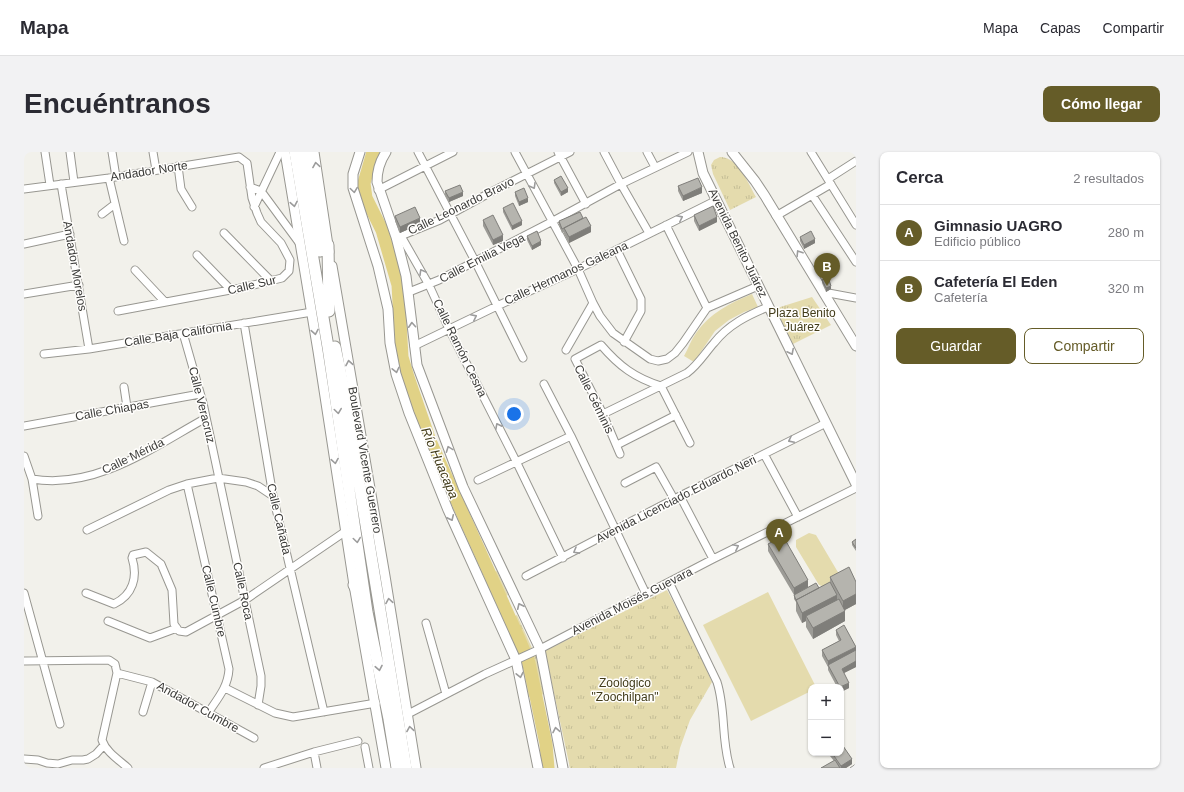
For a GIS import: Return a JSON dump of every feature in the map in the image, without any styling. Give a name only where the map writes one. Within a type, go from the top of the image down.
[{"type":"highway","name":"Boulevard Vicente Guerrero","points":[[295,152],[328,347],[367,612],[389,719],[397,768]]},
{"type":"highway","name":"Boulevard Vicente Guerrero","points":[[305,152],[329,311],[343,385],[406,768]]},
{"type":"highway","points":[[328,245],[329,311]]},
{"type":"highway","points":[[354,585],[367,612]]},
{"type":"main road","points":[[285,152],[312,312],[354,585],[376,703],[386,768]]},
{"type":"main road","name":"Boulevard Vicente Guerrero","points":[[314,152],[328,245],[416,768]]},
{"type":"main road","points":[[360,152],[353,174],[353,188],[378,266],[388,309],[390,343],[396,374],[403,396],[448,510],[516,660],[538,768]]},
{"type":"main road","points":[[386,152],[377,173],[378,190],[399,237],[409,292],[417,365],[463,487],[540,649],[563,768]]},
{"type":"main road","name":"Avenida Benito Juárez","points":[[698,152],[703,173],[856,484]]},
{"type":"main road","points":[[732,152],[755,181],[856,346]]},
{"type":"street","points":[[45,152],[50,185]]},
{"type":"street","points":[[70,152],[74,182]]},
{"type":"street","points":[[112,152],[115,204],[124,241]]},
{"type":"street","points":[[153,152],[156,170]]},
{"type":"street","points":[[254,207],[280,152]]},
{"type":"street","points":[[418,152],[476,261],[523,358]]},
{"type":"street","points":[[378,190],[452,152]]},
{"type":"street","points":[[515,152],[578,269],[600,316],[613,333],[650,359],[658,361],[667,359],[675,353],[707,308],[758,286]]},
{"type":"street","name":"Calle Leonardo Bravo","points":[[399,237],[452,214],[560,154],[570,152]]},
{"type":"street","points":[[604,152],[650,233]]},
{"type":"street","points":[[647,152],[655,168]]},
{"type":"street","name":"Calle Emilia Vega","points":[[409,292],[476,261],[586,204],[621,184],[688,152]]},
{"type":"street","points":[[811,152],[856,225]]},
{"type":"street","points":[[560,154],[586,204]]},
{"type":"street","name":"Andador Norte","points":[[24,189],[113,177],[239,157],[247,162],[250,187]]},
{"type":"street","points":[[776,216],[812,195],[856,161]]},
{"type":"street","points":[[178,166],[181,188],[192,207]]},
{"type":"street","name":"Andador Morelos","points":[[61,184],[89,349]]},
{"type":"street","points":[[250,187],[261,190],[300,244]]},
{"type":"street","name":"Calle Sur","points":[[118,311],[231,290],[282,278],[289,271],[290,260],[281,243],[260,222],[254,207],[250,187]]},
{"type":"street","points":[[812,195],[856,262]]},
{"type":"street","name":"Calle Hermanos Galeana","points":[[414,346],[578,269],[717,200]]},
{"type":"street","points":[[102,214],[115,204]]},
{"type":"street","points":[[666,225],[707,308]]},
{"type":"street","points":[[224,233],[271,281]]},
{"type":"street","points":[[24,244],[70,234]]},
{"type":"street","name":"Calle Ramón Cesna","points":[[399,237],[429,284],[449,329],[563,558]]},
{"type":"street","points":[[617,250],[642,305],[641,311],[624,342]]},
{"type":"street","points":[[197,256],[231,290]]},
{"type":"street","points":[[135,270],[165,302]]},
{"type":"street","points":[[24,294],[79,285]]},
{"type":"street","points":[[823,292],[856,298]]},
{"type":"street","points":[[566,350],[593,303]]},
{"type":"street","points":[[603,414],[695,368],[715,341],[730,327],[768,307]]},
{"type":"street","name":"Calle Baja California","points":[[44,354],[89,349],[312,312]]},
{"type":"street","name":"Calle Cañada","points":[[244,323],[273,496],[324,712]]},
{"type":"street","name":"Calle Veracruz","points":[[183,333],[206,418],[218,478]]},
{"type":"street","name":"Calle Géminis","points":[[620,454],[603,414],[575,359],[601,345],[613,359],[630,373],[644,381],[661,386]]},
{"type":"street","points":[[544,384],[571,436],[646,594]]},
{"type":"street","points":[[661,386],[690,444]]},
{"type":"street","points":[[124,387],[127,407]]},
{"type":"street","name":"Calle Chiapas","points":[[24,426],[200,394]]},
{"type":"street","points":[[617,444],[676,416]]},
{"type":"street","name":"Calle Mérida","points":[[32,479],[54,481],[100,473],[123,464],[206,418]]},
{"type":"street","name":"Avenida Licenciado Eduardo Neri","points":[[526,576],[563,558],[677,497],[826,423]]},
{"type":"street","points":[[478,480],[571,436]]},
{"type":"street","points":[[764,454],[798,517]]},
{"type":"street","points":[[24,456],[32,479],[38,516]]},
{"type":"street","points":[[625,483],[656,467],[677,497],[713,559]]},
{"type":"street","points":[[87,530],[169,490],[187,484],[218,478],[246,482],[258,486],[273,496]]},
{"type":"street","name":"Calle Roca","points":[[218,478],[260,676],[261,686],[258,704]]},
{"type":"street","name":"Calle Cumbre","points":[[187,484],[229,669],[225,688],[208,713]]},
{"type":"street","name":"Avenida Moisés Guevara","points":[[408,714],[485,674],[540,649],[713,559],[856,488]]},
{"type":"street","points":[[86,593],[114,604],[122,600],[134,584],[135,568],[132,558],[133,555],[146,552],[161,564],[172,590],[174,624],[179,631],[186,632],[245,600],[346,531]]},
{"type":"street","points":[[669,582],[717,682],[721,695],[726,757],[730,768]]},
{"type":"street","points":[[24,594],[60,724]]},
{"type":"street","points":[[108,621],[150,638],[177,628]]},
{"type":"street","points":[[426,623],[446,694]]},
{"type":"street","points":[[24,661],[109,660],[115,664],[117,673],[102,740],[109,751],[128,768]]},
{"type":"street","name":"Andador Cumbre","points":[[117,673],[152,682],[254,738]]},
{"type":"street","points":[[142,712],[152,682]]},
{"type":"street","points":[[225,688],[275,713],[293,717],[376,703]]},
{"type":"street","points":[[264,768],[314,752],[358,741]]},
{"type":"street","points":[[24,759],[58,764],[72,760],[88,759],[96,754],[104,745]]},
{"type":"street","points":[[365,747],[370,768]]},
{"type":"street","points":[[314,752],[317,768]]},
{"type":"green space","points":[[720,157],[732,161],[737,166],[746,178],[756,197],[730,210],[713,174],[711,165],[714,160]]},
{"type":"green space","points":[[752,294],[758,307],[729,320],[715,331],[694,362],[684,356],[694,336],[714,314],[728,305]]},
{"type":"green space","name":"Plaza Benito Juárez","points":[[812,297],[831,325],[793,344],[774,309]]},
{"type":"green space","points":[[809,533],[816,535],[839,574],[838,579],[825,587],[819,585],[796,547],[796,540]]},
{"type":"green space","points":[[497,571],[508,595],[495,601],[483,578]]},
{"type":"green space","name":"Zoológico \"Zoochilpan\"","points":[[667,590],[697,648],[712,682],[690,720],[680,748],[676,768],[570,768],[545,651]]},
{"type":"green space","points":[[768,592],[814,684],[808,684],[808,692],[751,721],[703,625]]},
{"type":"green space","points":[[517,615],[532,648],[518,654],[503,622]]},
{"type":"green space","points":[[536,655],[545,694],[527,697],[519,663]]},
{"type":"building","points":[[561,176],[568,188],[561,192],[554,180]]},
{"type":"building","points":[[698,178],[702,187],[683,196],[678,186]]},
{"type":"building","points":[[460,185],[463,192],[449,198],[445,191]]},
{"type":"building","points":[[524,188],[528,198],[519,202],[515,192]]},
{"type":"building","points":[[513,203],[522,221],[512,226],[503,208]]},
{"type":"building","points":[[713,206],[717,217],[699,226],[694,215]]},
{"type":"building","points":[[415,207],[420,218],[400,227],[395,216]]},
{"type":"building","points":[[580,212],[583,218],[562,229],[559,221]]},
{"type":"building","points":[[493,215],[503,235],[493,240],[483,220]]},
{"type":"building","points":[[586,217],[591,226],[569,237],[564,228]]},
{"type":"building","points":[[537,231],[541,241],[532,246],[527,236]]},
{"type":"building","points":[[811,231],[815,239],[804,245],[800,237]]},
{"type":"building","points":[[828,277],[831,286],[826,288],[822,280]]},
{"type":"building","points":[[783,536],[808,580],[794,588],[768,544]]},
{"type":"building","points":[[856,539],[856,548],[852,542]]},
{"type":"building","points":[[849,567],[856,582],[856,594],[843,601],[830,577]]},
{"type":"building","points":[[830,582],[837,595],[802,613],[796,600]]},
{"type":"building","points":[[816,583],[819,588],[796,600],[794,595]]},
{"type":"building","points":[[839,599],[845,611],[813,628],[806,616]]},
{"type":"building","points":[[844,625],[856,647],[828,661],[822,650],[841,640],[836,630]]},
{"type":"building","points":[[856,650],[856,661],[842,669],[849,683],[844,685],[838,684],[828,665]]},
{"type":"building","points":[[844,747],[852,759],[841,766],[834,756],[844,756]]},
{"type":"building","points":[[835,760],[840,768],[821,768]]},
{"type":"building","points":[[856,764],[856,768],[850,768]]},
{"type":"waterway","name":"Río Huacapa","points":[[373,152],[364,183],[366,198],[382,230],[398,285],[402,357],[430,441],[529,663],[546,744],[548,768]]},
{"type":"place","name":"Cafetería El Eden","points":[[827,286]]},
{"type":"place","name":"Gimnasio UAGRO","points":[[779,552]]}]
